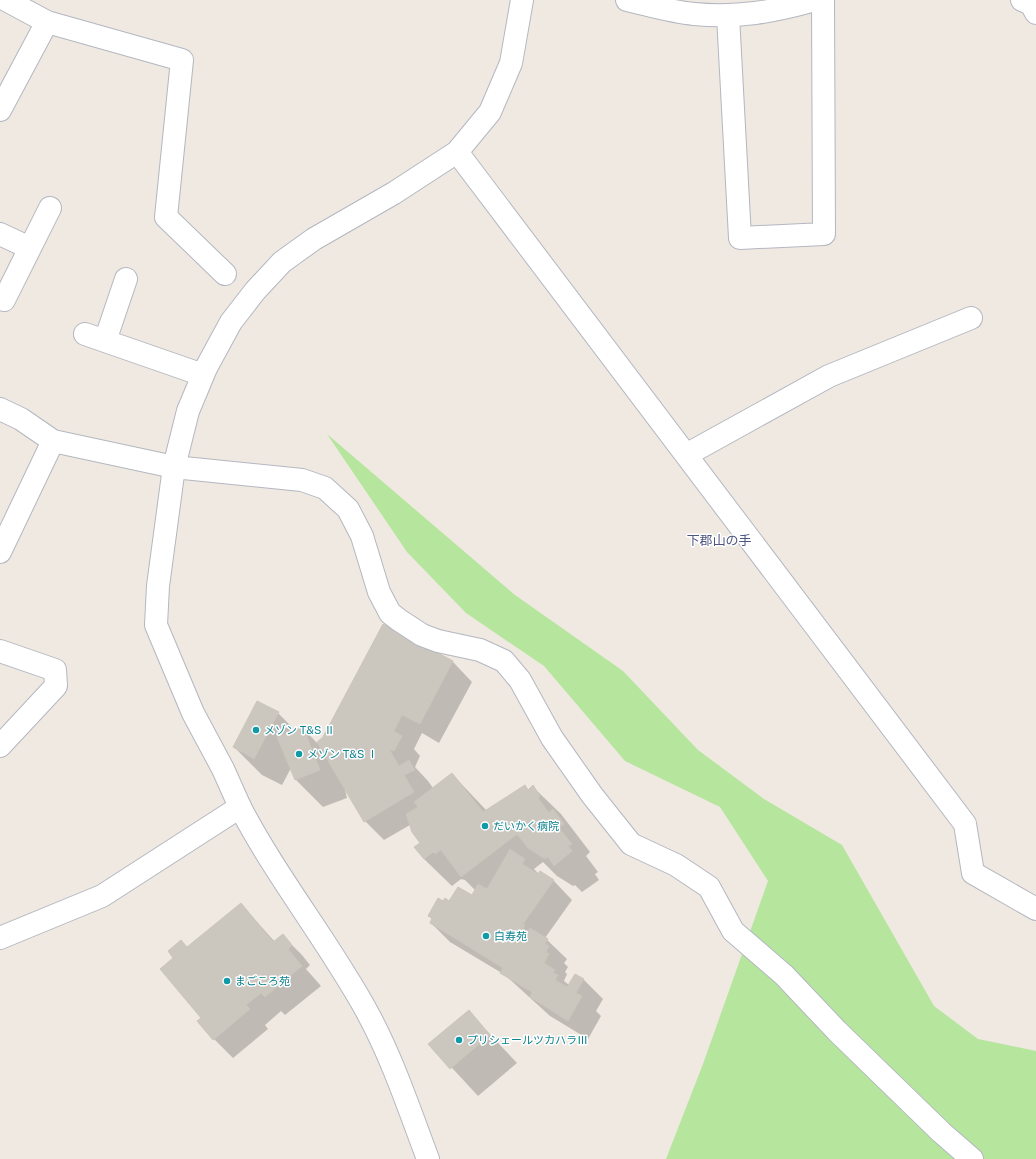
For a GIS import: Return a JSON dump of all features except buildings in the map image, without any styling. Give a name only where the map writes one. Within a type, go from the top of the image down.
[{"type":"street","points":[[6,0],[47,22],[182,60],[166,217],[225,274]]},
{"type":"street","points":[[428,1159],[382,1041],[367,1011],[346,976],[258,841],[240,807],[223,769],[193,713],[156,625],[158,586],[174,467],[188,411],[203,375],[231,322],[255,291],[282,262],[314,239],[394,193],[457,152],[490,112],[512,63],[522,0]]},
{"type":"street","points":[[627,0],[692,14],[728,16],[762,13],[815,0]]},
{"type":"street","points":[[728,16],[740,238],[824,234],[823,0]]},
{"type":"street","points":[[1022,0],[1031,4],[1036,13]]},
{"type":"street","points":[[0,110],[47,22]]},
{"type":"street","points":[[457,152],[966,824],[973,873],[1036,910]]},
{"type":"street","points":[[0,298],[4,300],[50,208]]},
{"type":"street","points":[[0,234],[30,248]]},
{"type":"street","points":[[105,341],[126,279]]},
{"type":"street","points":[[686,455],[829,376],[971,318]]},
{"type":"street","points":[[85,334],[203,375]]},
{"type":"street","points":[[0,409],[22,419],[53,440],[174,467],[302,480],[320,484],[330,491],[348,509],[362,536],[379,592],[390,613],[398,620],[422,635],[438,641],[480,650],[504,662],[520,680],[552,738],[583,782],[631,844],[676,865],[709,887],[733,931],[784,975],[843,1036],[941,1132],[972,1159]]},
{"type":"street","points":[[0,552],[53,440]]},
{"type":"street","points":[[0,651],[55,670],[56,686],[0,746]]},
{"type":"street","points":[[0,938],[102,896],[240,807]]},
{"type":"green space","points":[[327,434],[515,595],[623,671],[698,750],[764,799],[842,845],[934,1006],[978,1039],[1036,1051],[1036,1159],[666,1159],[703,1064],[768,881],[720,807],[625,761],[544,666],[466,613],[407,552]]},
{"type":"place","name":"メゾン T&S Ⅱ","points":[[256,730]]},
{"type":"place","name":"メゾン T&S Ⅰ","points":[[299,754]]},
{"type":"place","name":"だいかく病院","points":[[485,826]]},
{"type":"place","name":"白寿苑","points":[[486,936]]},
{"type":"place","name":"まごころ苑","points":[[227,981]]},
{"type":"place","name":"プリシェールツカハラⅢ","points":[[459,1040]]},
{"type":"district","name":"下郡山の手","points":[[719,540]]}]
